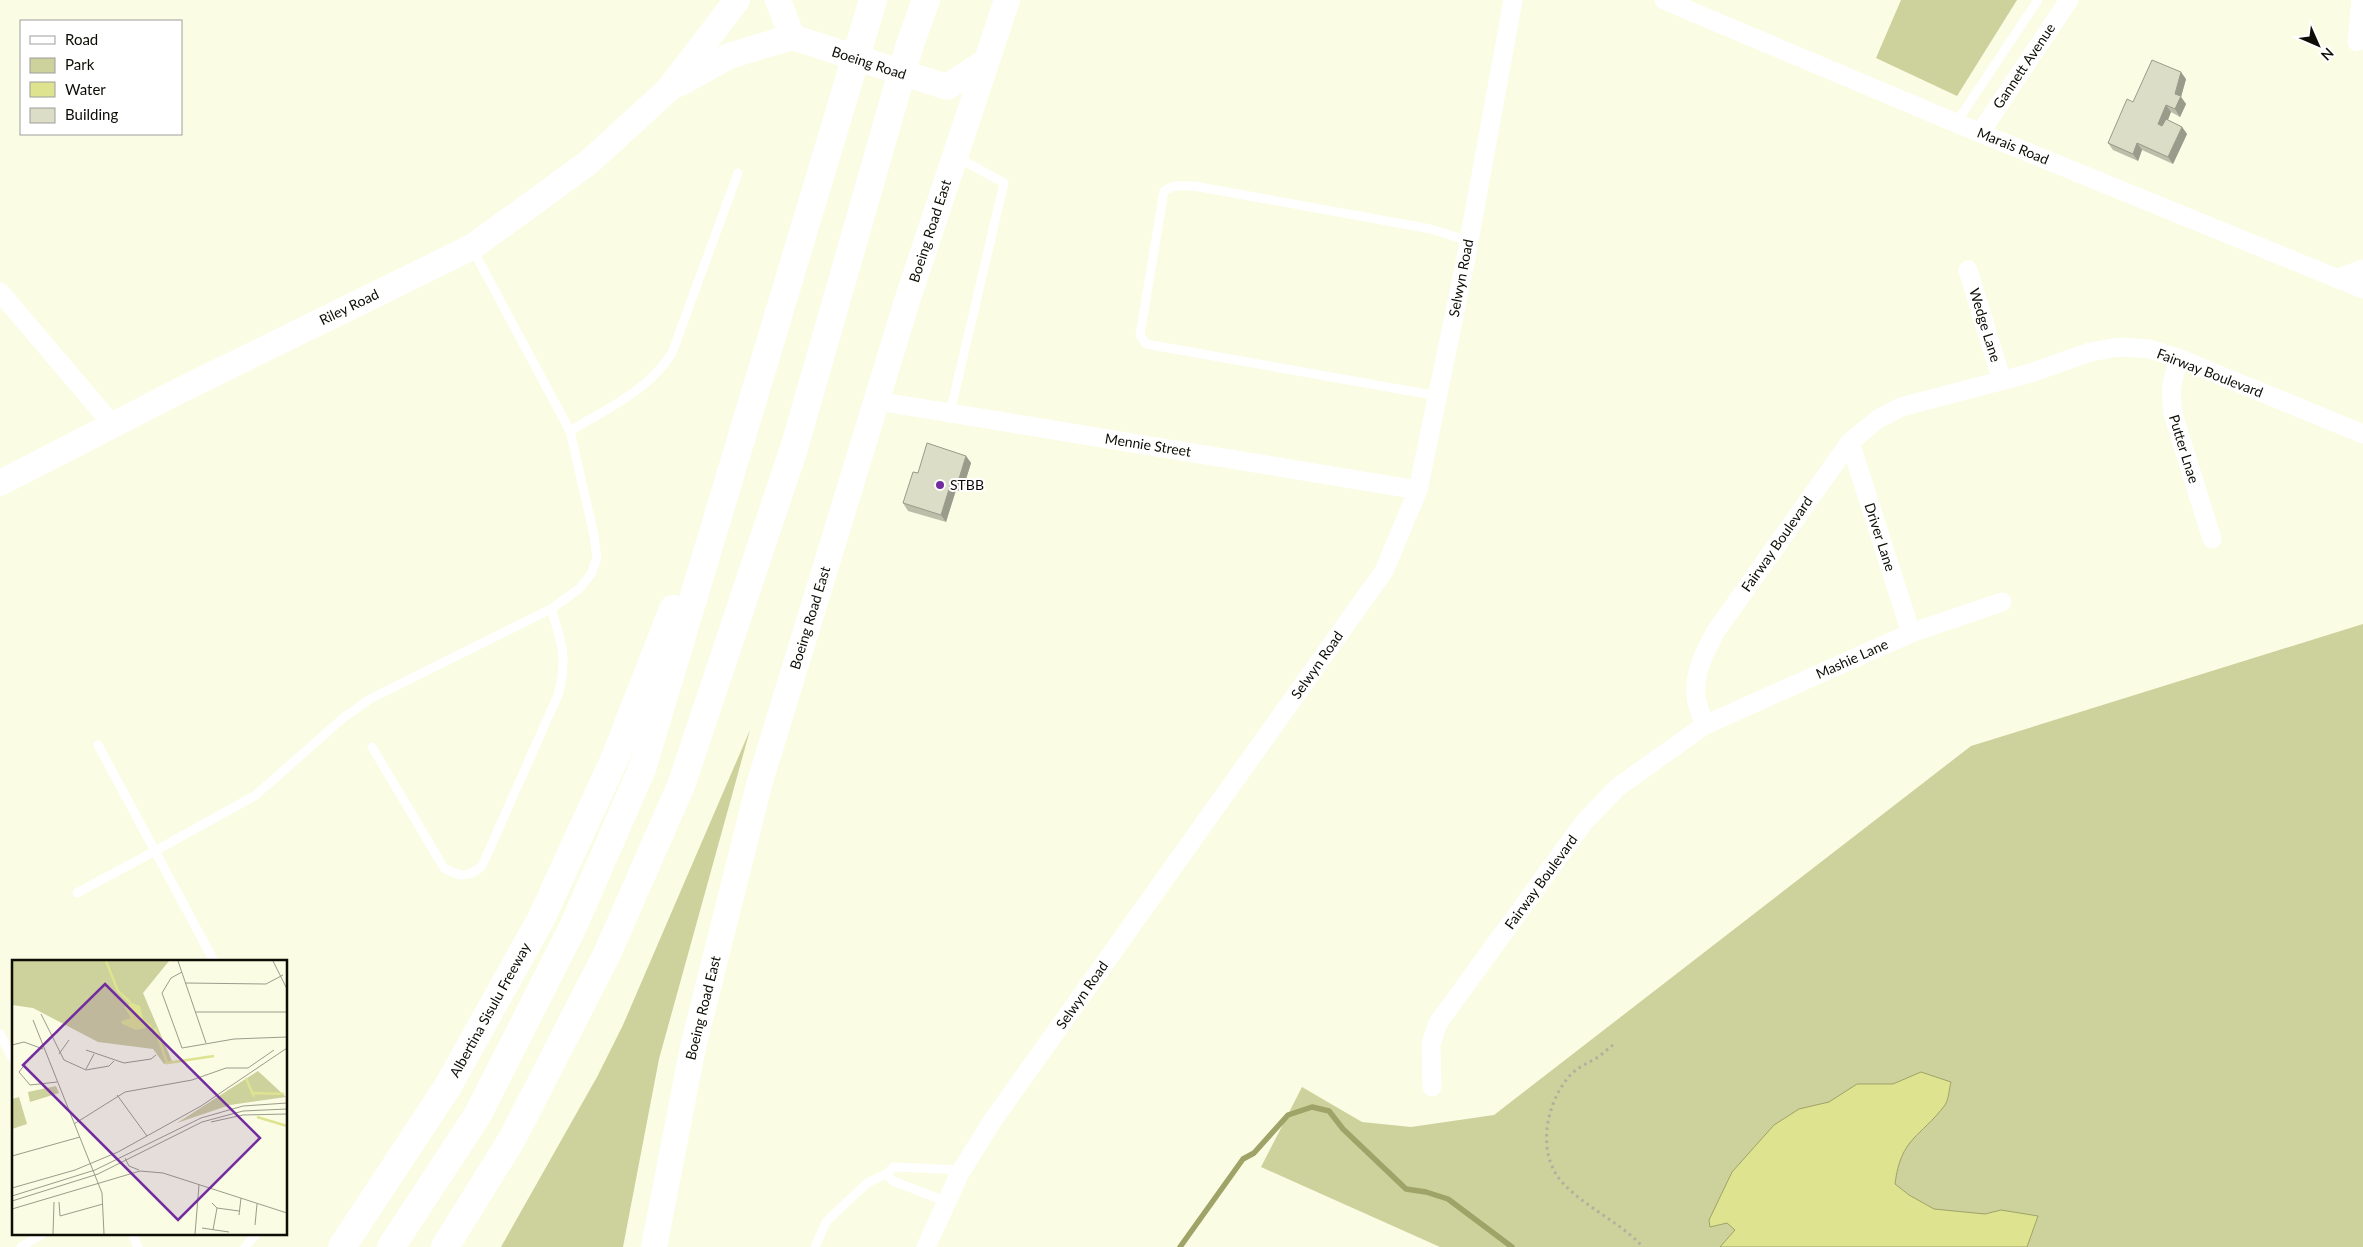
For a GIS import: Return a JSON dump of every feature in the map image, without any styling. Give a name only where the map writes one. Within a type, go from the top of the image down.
[{"type":"highway","points":[[390,1247],[477,1116],[572,929],[642,769],[873,0]]},
{"type":"highway","points":[[445,1247],[512,1139],[607,954],[682,783],[795,445],[910,44],[926,0]]},
{"type":"highway","name":"Albertina Sisulu Freeway","points":[[342,1247],[448,1086],[532,936],[614,760],[744,428]]},
{"type":"main road","points":[[669,89],[738,0]]},
{"type":"main road","points":[[669,89],[729,56],[797,39],[778,0]]},
{"type":"main road","name":"Boeing Road East","points":[[654,1247],[693,1047],[760,785],[877,401],[984,63],[1007,0]]},
{"type":"main road","name":"Boeing Road","points":[[797,39],[945,87]]},
{"type":"main road","points":[[931,231],[955,116],[945,87],[984,63]]},
{"type":"main road","name":"Riley Road","points":[[0,483],[112,424],[472,247],[588,163],[669,89]]},
{"type":"street","name":"Selwyn Road","points":[[926,1247],[962,1170],[993,1120],[1384,571],[1418,490],[1438,396],[1513,0]]},
{"type":"street","name":"Marais Road","points":[[1664,0],[1980,133],[2363,289]]},
{"type":"street","name":"Gannett Avenue","points":[[1980,133],[2069,0]]},
{"type":"street","points":[[2357,42],[2361,0]]},
{"type":"street","points":[[2339,278],[2363,268]]},
{"type":"street","name":"Wedge Lane","points":[[1968,270],[2002,381]]},
{"type":"street","points":[[0,292],[112,424]]},
{"type":"street","name":"Fairway Boulevard","points":[[1432,1087],[1431,1044],[1438,1024],[1585,821],[1618,787],[1705,725],[1696,695],[1703,655],[1716,631],[1850,442],[1878,419],[1901,407],[2002,381],[2090,352],[2119,347],[2149,349],[2178,358],[2363,434]]},
{"type":"street","name":"Putter Lnae","points":[[2178,358],[2171,390],[2173,414],[2212,539]]},
{"type":"street","name":"Mennie Street","points":[[877,401],[1418,490]]},
{"type":"street","name":"Driver Lane","points":[[1850,442],[1911,633]]},
{"type":"street","name":"Mashie Lane","points":[[1705,725],[1911,633],[2002,602]]},
{"type":"lane","points":[[1956,123],[2038,0]]},
{"type":"lane","points":[[950,413],[1004,183],[955,156]]},
{"type":"lane","points":[[570,431],[643,387],[660,371],[672,353],[738,173]]},
{"type":"lane","points":[[1438,396],[1146,344],[1140,335],[1164,191],[1174,186],[1194,186],[1431,229],[1468,241]]},
{"type":"lane","points":[[77,893],[256,795],[343,718],[370,699],[551,609],[579,589],[591,574],[596,558],[594,536],[570,431],[472,247]]},
{"type":"lane","points":[[372,747],[444,868],[463,877],[472,874],[482,866],[562,681],[564,657],[551,609]]},
{"type":"lane","points":[[98,745],[213,960]]},
{"type":"lane","points":[[0,1034],[12,1057]]},
{"type":"lane","points":[[816,1247],[826,1222],[867,1183],[886,1174],[894,1167],[962,1170]]},
{"type":"lane","points":[[886,1174],[893,1182],[947,1202]]},
{"type":"lane","points":[[21,1247],[42,1234]]},
{"type":"lane","points":[[132,1234],[138,1247]]},
{"type":"lane","points":[[245,1247],[256,1234]]},
{"type":"path","points":[[1613,1045],[1592,1061],[1577,1068],[1557,1094],[1549,1113],[1547,1132],[1549,1156],[1554,1172],[1562,1182],[1626,1230],[1643,1247]]},
{"type":"green space","points":[[1901,0],[2017,0],[1957,96],[1876,58]]},
{"type":"green space","points":[[2363,624],[2363,1247],[1440,1247],[1261,1167],[1302,1087],[1362,1122],[1411,1127],[1494,1115],[1971,746]]},
{"type":"green space","points":[[750,730],[659,1059],[623,1247],[501,1247],[597,1077],[623,1025]]},
{"type":"water","points":[[1921,1072],[1951,1082],[1948,1097],[1945,1105],[1936,1116],[1907,1147],[1898,1168],[1895,1184],[1909,1195],[1934,1209],[1985,1214],[2001,1210],[2038,1216],[2027,1247],[1720,1247],[1735,1230],[1727,1223],[1710,1227],[1709,1220],[1732,1172],[1774,1125],[1799,1109],[1829,1102],[1857,1084],[1893,1084]]},
{"type":"building","points":[[2152,60],[2181,72],[2175,94],[2181,96],[2175,109],[2166,105],[2158,124],[2162,126],[2166,119],[2182,127],[2168,157],[2137,143],[2133,154],[2108,143],[2127,99],[2133,102]]},
{"type":"building","name":"STBB","points":[[927,443],[966,456],[957,485],[951,483],[941,515],[903,503],[913,472],[918,473]]},
{"type":"waterway","points":[[1180,1247],[1243,1159],[1254,1153],[1288,1115],[1312,1107],[1329,1111],[1343,1129],[1406,1189],[1426,1192],[1448,1199],[1512,1247]]},
{"type":"place","name":"STBB","points":[[940,485]]}]
